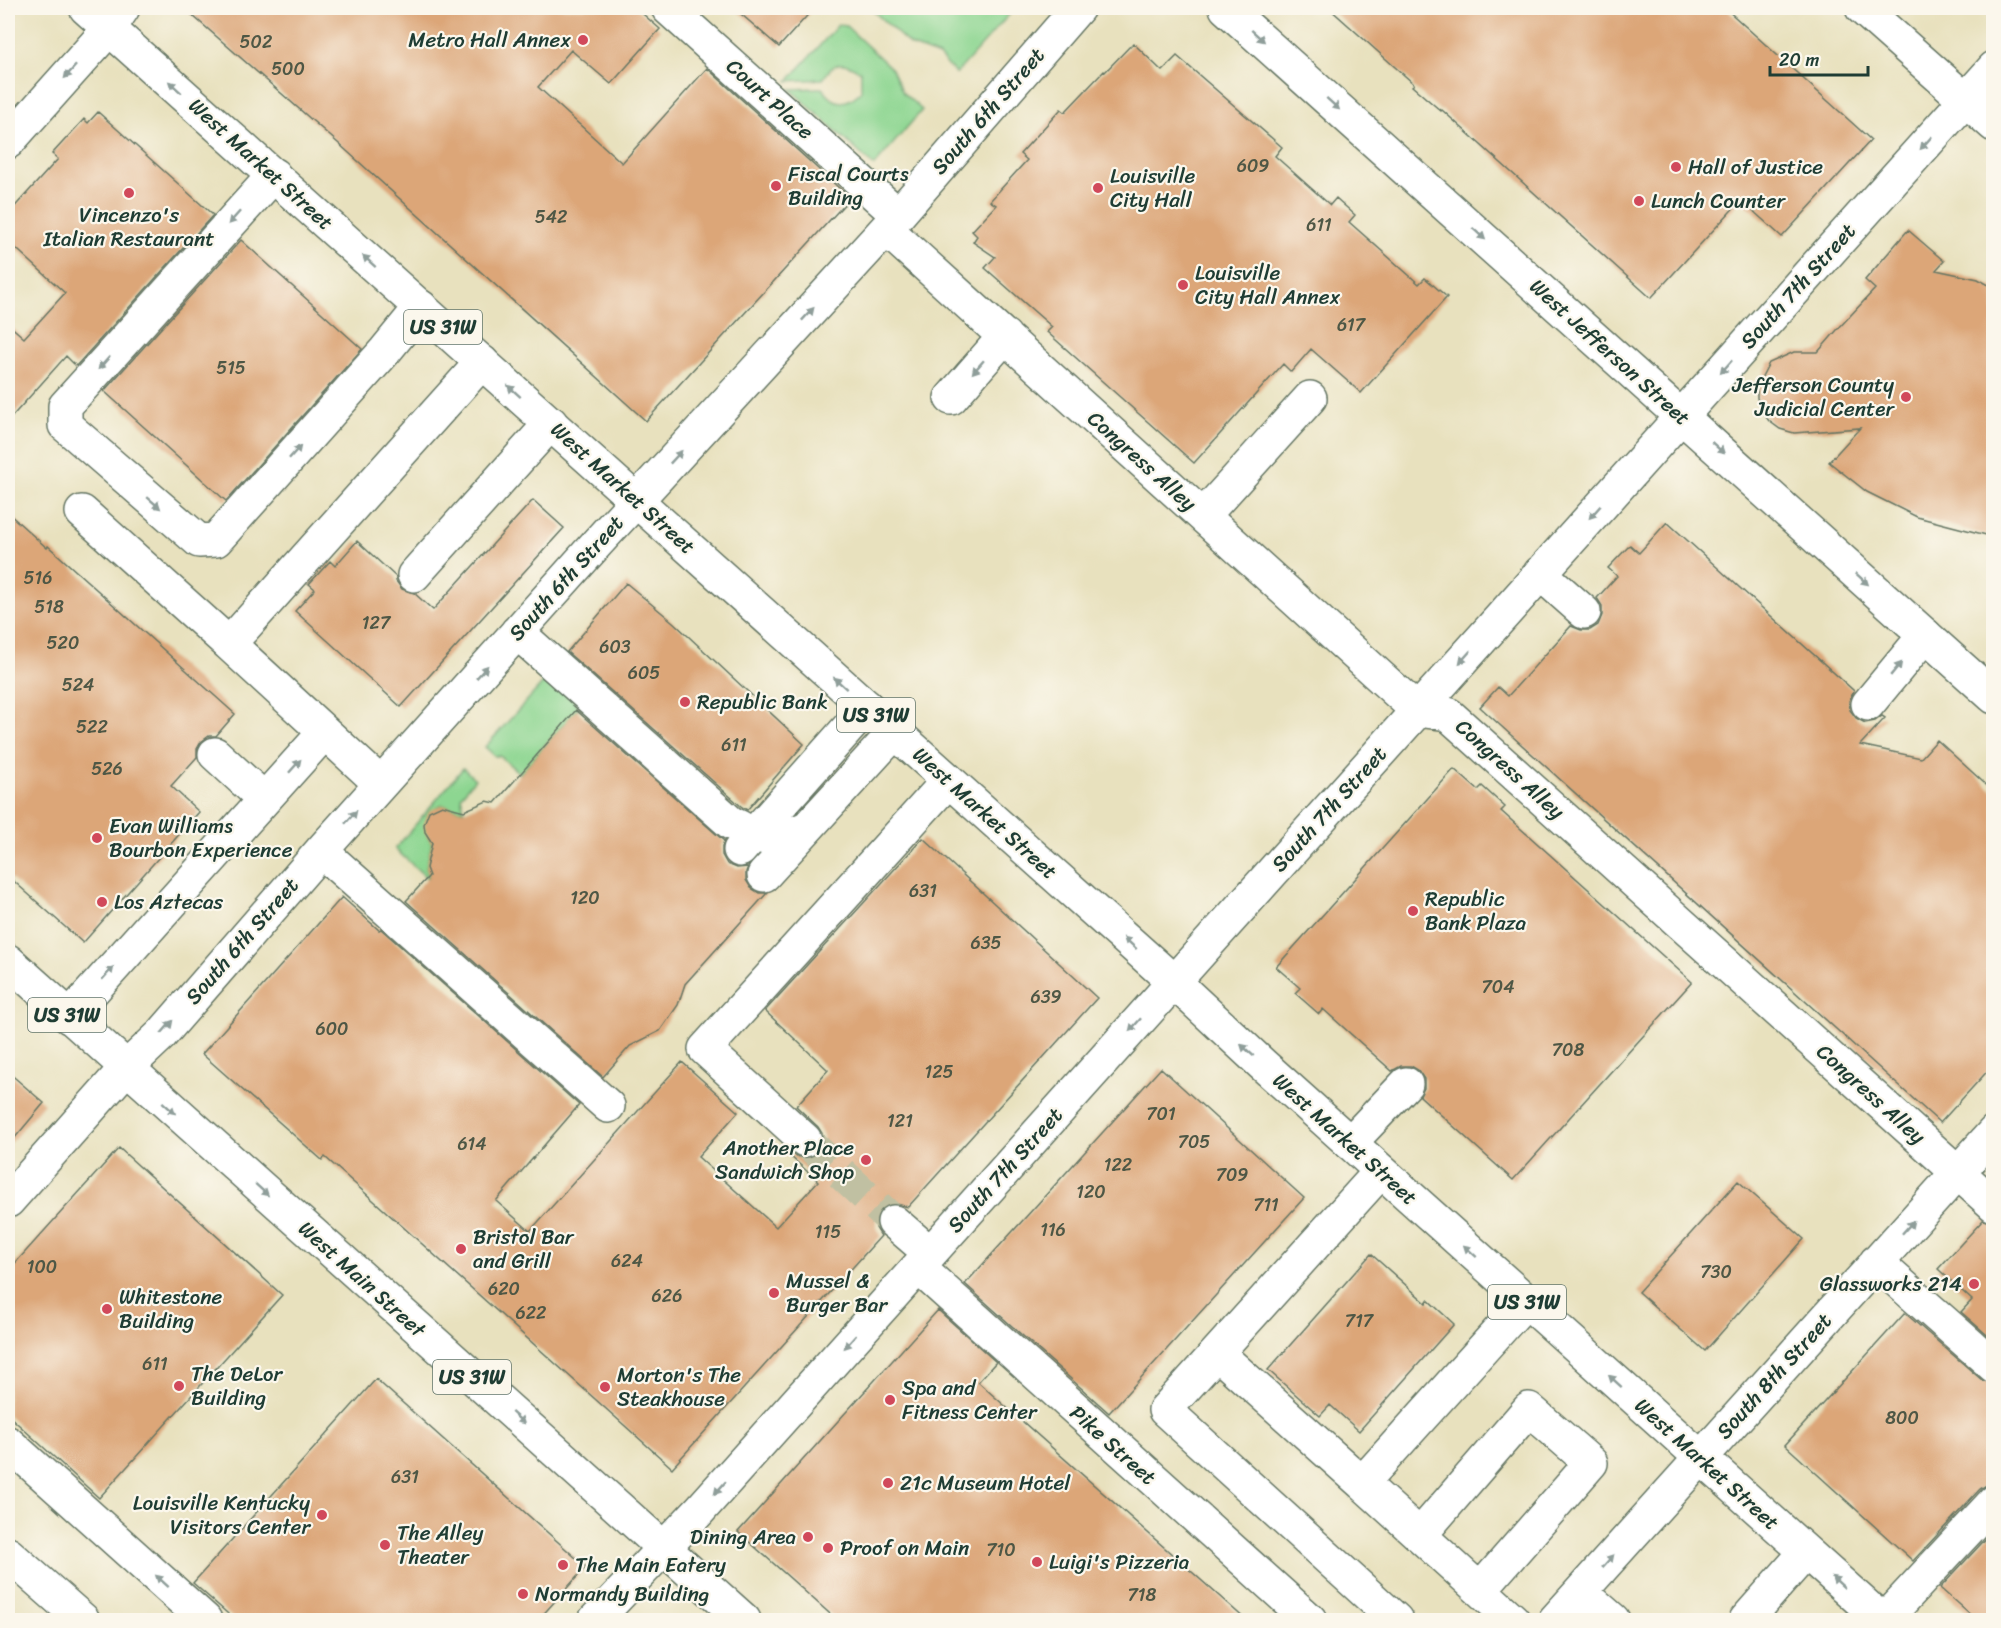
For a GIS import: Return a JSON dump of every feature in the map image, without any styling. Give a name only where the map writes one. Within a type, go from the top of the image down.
[{"type":"street","name":"Court Place","points":[[668,8],[892,222]]},
{"type":"street","name":"South 6th Street","points":[[8,1201],[126,1068],[160,1035],[587,554],[892,222],[1078,8]]},
{"type":"street","name":"West Jefferson Street","points":[[1226,8],[1994,697]]},
{"type":"street","points":[[1862,8],[1994,125]]},
{"type":"street","points":[[8,142],[106,15]]},
{"type":"street","name":"West Market Street","points":[[106,15],[274,175],[1174,982],[1805,1553],[1883,1620]]},
{"type":"street","name":"South 7th Street","points":[[595,1620],[664,1549],[1994,68]]},
{"type":"street","points":[[274,175],[65,406],[65,425],[199,541],[216,540],[385,351],[421,307]]},
{"type":"street","name":"Congress Alley","points":[[892,222],[1013,344],[1417,710],[1448,714],[1994,1205]]},
{"type":"street","points":[[959,405],[1013,344]]},
{"type":"street","points":[[229,644],[482,362]]},
{"type":"street","points":[[1203,516],[1310,398]]},
{"type":"street","points":[[414,575],[551,423]]},
{"type":"street","points":[[81,512],[381,784]]},
{"type":"street","points":[[1540,573],[1584,612]]},
{"type":"street","points":[[517,632],[731,823],[747,843]]},
{"type":"street","points":[[1868,704],[1925,635]]},
{"type":"street","points":[[747,843],[867,707]]},
{"type":"street","points":[[69,1017],[324,732]]},
{"type":"street","points":[[764,875],[895,732]]},
{"type":"street","points":[[215,754],[264,799]]},
{"type":"street","points":[[805,1140],[705,1049],[948,781]]},
{"type":"street","points":[[747,843],[783,839],[808,827]]},
{"type":"street","points":[[321,851],[609,1106]]},
{"type":"street","name":"West Main Street","points":[[8,961],[744,1620]]},
{"type":"street","points":[[1350,1143],[1406,1084]]},
{"type":"street","name":"South 8th Street","points":[[1555,1620],[1994,1132]]},
{"type":"street","points":[[1381,1171],[1165,1410],[1396,1620]]},
{"type":"street","name":"Pike Street","points":[[894,1222],[924,1260],[1068,1404],[1310,1620]]},
{"type":"street","points":[[1876,1262],[1994,1366]]},
{"type":"street","points":[[1362,1483],[1526,1301]]},
{"type":"street","points":[[1217,1353],[1419,1535],[1495,1610],[1591,1463],[1529,1409],[1419,1535]]},
{"type":"street","points":[[8,1443],[205,1620]]},
{"type":"street","points":[[1883,1620],[1994,1502]]},
{"type":"street","points":[[1746,1620],[1805,1553]]},
{"type":"street","points":[[8,1554],[83,1620]]},
{"type":"street","points":[[1581,1592],[1614,1620]]},
{"type":"green space","points":[[870,8],[1015,8],[956,74],[939,56],[910,45]]},
{"type":"green space","points":[[838,25],[846,26],[892,69],[903,93],[922,110],[874,166],[790,89],[823,88],[831,98],[841,102],[851,99],[861,91],[861,72],[844,64],[835,65],[823,79],[788,81]]},
{"type":"green space","points":[[553,672],[579,707],[520,774],[500,756],[495,756],[485,747]]},
{"type":"green space","points":[[463,768],[475,779],[461,796],[464,811],[442,805],[429,812],[427,817],[426,831],[432,843],[426,868],[429,876],[427,878],[395,849]]},
{"type":"building","points":[[184,8],[636,8],[660,29],[611,84],[571,50],[538,87],[622,163],[707,68],[850,198],[646,421],[338,143]]},
{"type":"building","points":[[734,8],[814,8],[779,47]]},
{"type":"building","name":"Hall of Justice","points":[[1329,8],[1725,8],[1871,140],[1782,237],[1741,200],[1651,298],[1442,110],[1412,86],[1414,84]]},
{"type":"building","points":[[1133,43],[1162,71],[1177,56],[1282,147],[1275,156],[1330,205],[1336,198],[1355,215],[1349,222],[1419,284],[1425,278],[1447,297],[1361,393],[1311,349],[1291,372],[1283,364],[1194,463],[1047,332],[1052,327],[985,268],[995,257],[973,242],[977,236],[972,231],[996,205],[990,201],[1027,160],[1020,154],[1061,109],[1065,112]]},
{"type":"building","points":[[98,112],[213,215],[76,366],[66,356],[8,421],[8,324],[24,338],[65,293],[8,241],[8,214],[58,159],[52,154],[84,119],[88,123]]},
{"type":"building","name":"Jefferson County Judicial Center","points":[[1908,230],[1944,261],[1936,270],[1978,279],[1994,288],[1994,537],[1917,517],[1867,492],[1829,462],[1860,428],[1794,433],[1780,429],[1769,421],[1761,410],[1757,398],[1757,386],[1769,363],[1794,352],[1818,352],[1875,289],[1865,280]]},
{"type":"building","points":[[241,240],[362,349],[226,501],[104,391]]},
{"type":"building","points":[[533,500],[564,528],[401,707],[295,611],[315,589],[309,584],[330,561],[335,566],[357,541],[396,577],[402,589],[414,593],[433,610]]},
{"type":"building","points":[[8,513],[47,548],[48,546],[235,714],[216,736],[209,736],[201,742],[197,749],[197,757],[171,786],[199,812],[83,943],[8,876]]},
{"type":"building","points":[[1667,522],[1854,691],[1849,701],[1850,710],[1856,718],[1865,723],[1875,721],[1882,716],[1885,718],[1860,745],[1921,758],[1937,740],[1994,792],[1994,1064],[1940,1123],[1480,707],[1498,687],[1508,696],[1571,626],[1581,630],[1590,630],[1598,625],[1602,615],[1602,606],[1597,598],[1617,576],[1608,568],[1630,545],[1639,553]]},
{"type":"building","name":"Republic Bank","points":[[626,583],[673,622],[804,744],[747,810],[567,652]]},
{"type":"building","points":[[576,710],[724,841],[722,855],[727,864],[737,868],[748,867],[746,880],[751,888],[759,893],[767,893],[685,984],[678,1005],[660,1031],[630,1046],[603,1077],[406,901],[429,876],[426,868],[432,843],[425,832],[424,824],[429,811],[442,805],[464,811],[487,801],[495,803]]},
{"type":"building","points":[[1454,769],[1478,790],[1482,786],[1505,807],[1501,811],[1692,982],[1513,1180],[1420,1096],[1424,1088],[1424,1079],[1418,1070],[1411,1066],[1401,1066],[1392,1071],[1323,1009],[1319,1014],[1295,993],[1300,988],[1276,967]]},
{"type":"building","points":[[923,838],[1097,998],[908,1207],[897,1204],[887,1205],[880,1209],[876,1219],[876,1228],[881,1236],[672,1468],[325,1157],[322,1160],[202,1054],[342,897],[579,1105],[496,1201],[530,1231],[682,1062],[738,1112],[698,1157],[776,1227],[818,1181],[790,1156],[792,1154],[802,1158],[811,1158],[819,1152],[823,1145],[823,1135],[818,1127],[796,1106],[828,1070],[765,1011]]},
{"type":"building","points":[[1161,1068],[1304,1198],[1109,1413],[965,1284]]},
{"type":"building","points":[[8,1072],[44,1103],[8,1146]]},
{"type":"building","points":[[119,1148],[282,1295],[99,1498],[8,1415],[8,1271]]},
{"type":"building","points":[[1738,1181],[1804,1239],[1705,1351],[1638,1292]]},
{"type":"building","name":"Glassworks 214","points":[[1983,1220],[1994,1223],[1994,1341],[1961,1312],[1972,1300],[1938,1269]]},
{"type":"building","points":[[1371,1254],[1426,1303],[1428,1300],[1454,1324],[1359,1431],[1330,1405],[1320,1416],[1268,1370]]},
{"type":"building","points":[[938,1310],[996,1362],[978,1382],[1246,1620],[837,1620],[738,1532]]},
{"type":"building","points":[[1905,1313],[1982,1380],[1994,1384],[1994,1484],[1988,1484],[1980,1489],[1913,1561],[1785,1445]]},
{"type":"building","points":[[376,1379],[586,1567],[538,1620],[235,1620],[193,1583]]},
{"type":"building","points":[[1994,1530],[1994,1620],[1976,1620],[1940,1588]]},
{"type":"tunnel","points":[[805,1140],[894,1222]]},
{"type":"place","name":"Metro Hall Annex","points":[[583,40]]},
{"type":"place","name":"Hall of Justice","points":[[1676,167]]},
{"type":"place","name":"Fiscal Courts Building","points":[[776,186]]},
{"type":"place","name":"Louisville City Hall","points":[[1098,188]]},
{"type":"place","name":"Vincenzo's Italian Restaurant","points":[[129,193]]},
{"type":"place","name":"Lunch Counter","points":[[1639,201]]},
{"type":"place","name":"Louisville City Hall Annex","points":[[1183,285]]},
{"type":"place","name":"Jefferson County Judicial Center","points":[[1906,397]]},
{"type":"place","name":"Republic Bank","points":[[685,702]]},
{"type":"place","name":"Evan Williams Bourbon Experience","points":[[97,838]]},
{"type":"place","name":"Los Aztecas","points":[[102,902]]},
{"type":"place","name":"Republic Bank Plaza","points":[[1413,911]]},
{"type":"place","name":"Another Place Sandwich Shop","points":[[866,1160]]},
{"type":"place","name":"Bristol Bar and Grill","points":[[461,1249]]},
{"type":"place","name":"Glassworks 214","points":[[1974,1284]]},
{"type":"place","name":"Mussel & Burger Bar","points":[[774,1293]]},
{"type":"place","name":"Whitestone Building","points":[[107,1309]]},
{"type":"place","name":"The DeLor Building","points":[[179,1386]]},
{"type":"place","name":"Morton's The Steakhouse","points":[[605,1387]]},
{"type":"place","name":"Spa and Fitness Center","points":[[890,1400]]},
{"type":"place","name":"21c Museum Hotel","points":[[888,1483]]},
{"type":"place","name":"Louisville Kentucky Visitors Center","points":[[322,1515]]},
{"type":"place","name":"Dining Area","points":[[808,1537]]},
{"type":"place","name":"The Alley Theater","points":[[385,1545]]},
{"type":"place","name":"Proof on Main","points":[[828,1548]]},
{"type":"place","name":"Luigi's Pizzeria","points":[[1037,1562]]},
{"type":"place","name":"The Main Eatery","points":[[563,1565]]},
{"type":"place","name":"Normandy Building","points":[[523,1594]]}]
